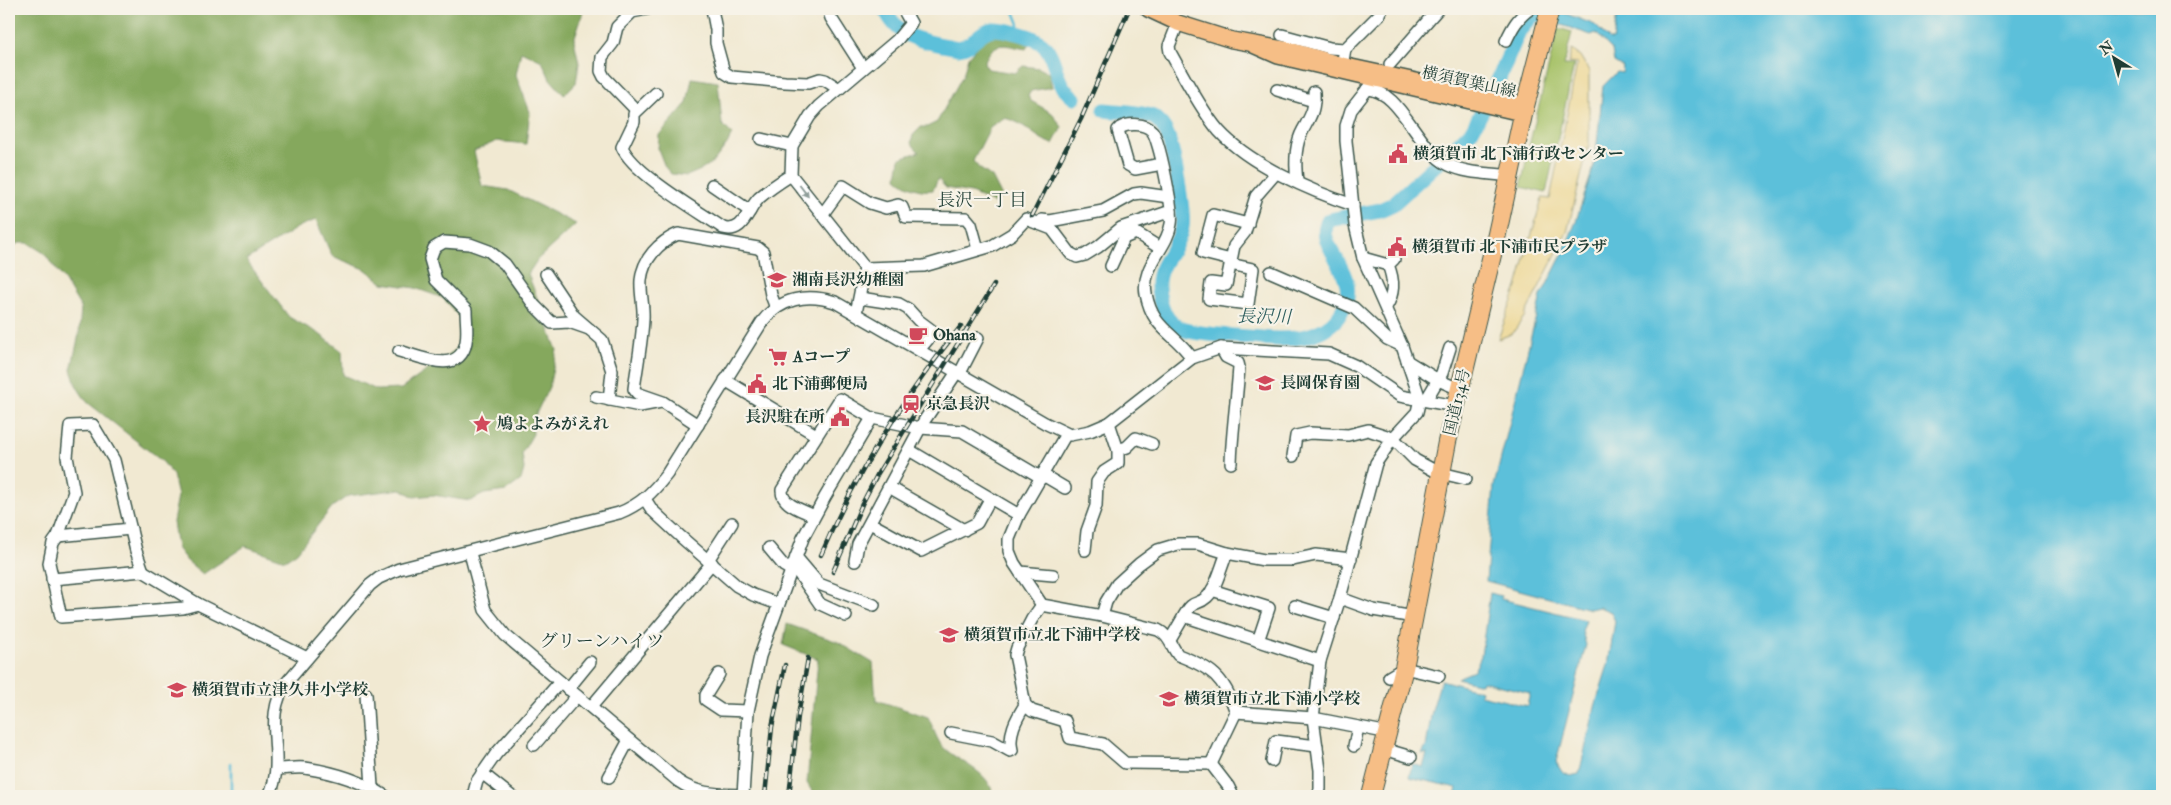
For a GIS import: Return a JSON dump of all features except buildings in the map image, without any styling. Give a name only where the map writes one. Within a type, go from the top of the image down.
[{"type":"highway","name":"国道134号","points":[[1371,796],[1404,668],[1440,473],[1455,406],[1493,252],[1524,110],[1548,16]]},
{"type":"main road","name":"横須賀葉山線","points":[[1148,9],[1178,23],[1253,45],[1289,50],[1342,68],[1503,104],[1519,104],[1524,110]]},
{"type":"street","points":[[636,110],[604,78],[602,60],[613,43],[617,27],[632,12],[647,9]]},
{"type":"street","points":[[712,9],[716,30],[716,43],[724,72],[732,77],[785,82],[808,83],[820,78],[839,89]]},
{"type":"street","points":[[828,9],[831,18],[863,68]]},
{"type":"street","points":[[866,268],[822,215],[792,174],[792,146],[810,116],[863,68],[898,40],[911,23],[903,9]]},
{"type":"street","points":[[1342,68],[1345,50],[1380,14],[1382,9]]},
{"type":"street","points":[[1390,64],[1438,9]]},
{"type":"street","points":[[1506,41],[1512,26],[1523,13],[1530,9]]},
{"type":"street","points":[[1178,23],[1169,46],[1170,52],[1212,122],[1227,139],[1256,161],[1276,173],[1297,181],[1353,209]]},
{"type":"street","points":[[1282,35],[1330,48],[1345,50]]},
{"type":"street","points":[[1423,400],[1386,307],[1363,258],[1355,225],[1346,126],[1351,110],[1368,88],[1376,89],[1397,106],[1430,152],[1448,165],[1464,170],[1509,176]]},
{"type":"street","points":[[1277,90],[1314,96],[1311,117],[1302,130],[1298,146],[1295,168],[1297,181]]},
{"type":"street","points":[[656,93],[636,110],[634,122],[622,147],[625,154],[650,178],[722,228],[735,229],[742,224],[757,200],[792,174]]},
{"type":"street","points":[[1162,164],[1135,169],[1128,165],[1118,130],[1122,126],[1139,125],[1152,130],[1156,138],[1162,164],[1172,211],[1171,224],[1147,276],[1146,292],[1150,312],[1164,330],[1192,358]]},
{"type":"street","points":[[762,139],[792,146]]},
{"type":"street","points":[[1248,224],[1213,215],[1203,253],[1230,262],[1252,269],[1248,304],[1208,299],[1211,283],[1226,285],[1230,262],[1234,246],[1245,232],[1248,224],[1256,196],[1276,173]]},
{"type":"street","points":[[712,185],[750,211]]},
{"type":"street","points":[[822,215],[843,186],[870,203],[886,208],[898,205],[902,207],[906,217],[966,218],[971,224],[978,249]]},
{"type":"street","points":[[1039,225],[1042,220],[1050,221],[1103,211],[1141,192],[1169,197]]},
{"type":"street","points":[[866,268],[919,267],[992,246],[1003,240],[1024,219],[1052,229],[1071,254],[1077,257],[1098,248],[1121,228],[1172,211]]},
{"type":"street","points":[[1111,266],[1124,238],[1136,233],[1160,248]]},
{"type":"street","points":[[698,425],[663,402],[637,393],[634,389],[643,319],[641,279],[654,250],[667,238],[678,234],[758,248],[763,252],[771,295],[776,308]]},
{"type":"street","points":[[399,350],[443,362],[457,360],[462,355],[466,341],[466,310],[436,280],[430,259],[434,248],[444,242],[470,244],[489,250],[505,264],[534,305],[552,324],[569,322],[589,328]]},
{"type":"street","points":[[1363,258],[1391,262],[1393,279],[1391,300],[1386,307]]},
{"type":"street","points":[[856,313],[866,268]]},
{"type":"street","points":[[1271,272],[1354,308],[1387,338],[1402,346]]},
{"type":"street","points":[[546,274],[574,316],[602,340],[611,366],[609,400]]},
{"type":"street","points":[[269,796],[277,770],[274,720],[275,706],[279,694],[362,593],[379,578],[398,570],[619,514],[645,499],[667,474],[762,322],[776,308],[794,300],[808,297],[835,302],[1066,434],[1080,434],[1109,423],[1192,358],[1221,348],[1329,354],[1356,366],[1400,396],[1455,406]]},
{"type":"street","points":[[860,298],[899,304],[908,309],[918,320],[934,332],[919,350]]},
{"type":"street","points":[[855,561],[858,544],[920,428],[959,373],[978,338]]},
{"type":"street","points":[[1221,348],[1226,357],[1238,363],[1239,368],[1231,463]]},
{"type":"street","points":[[1318,796],[1320,770],[1313,718],[1320,662],[1351,559],[1376,463],[1393,438],[1417,412],[1423,400],[1438,380],[1450,348]]},
{"type":"street","points":[[1407,361],[1438,380],[1459,389]]},
{"type":"street","points":[[725,380],[816,435]]},
{"type":"street","points":[[596,397],[640,406],[663,402]]},
{"type":"street","points":[[814,516],[785,501],[782,496],[782,490],[840,399],[872,418],[920,428],[962,431],[1065,488]]},
{"type":"street","points":[[470,553],[481,600],[490,617],[505,635],[667,774],[692,790],[743,796],[748,711],[758,664],[778,604],[814,516],[872,418]]},
{"type":"street","points":[[1085,550],[1087,532],[1096,506],[1096,482],[1104,472],[1118,464],[1118,450],[1109,423]]},
{"type":"street","points":[[143,571],[114,460],[102,437],[93,425],[70,426],[67,457],[74,492],[58,536],[52,543],[49,563],[61,617],[183,608],[198,604]]},
{"type":"street","points":[[1293,456],[1296,436],[1310,432],[1348,434],[1368,430],[1393,438],[1415,460],[1440,473],[1466,479]]},
{"type":"street","points":[[1066,434],[1019,515],[1009,539],[1009,551],[1020,572],[1042,606],[1102,616],[1163,632],[1178,655],[1203,665],[1218,676],[1236,712]]},
{"type":"street","points":[[1118,450],[1127,447],[1136,438],[1152,444]]},
{"type":"street","points":[[909,450],[1019,515]]},
{"type":"street","points":[[889,487],[964,530]]},
{"type":"street","points":[[645,499],[652,510],[680,538],[745,591],[778,604]]},
{"type":"street","points":[[870,522],[921,551],[977,523],[990,499]]},
{"type":"street","points":[[591,707],[710,562],[732,523]]},
{"type":"street","points":[[58,536],[131,529]]},
{"type":"street","points":[[1102,616],[1106,602],[1117,584],[1158,550],[1178,544],[1198,544],[1226,553],[1264,560],[1293,560],[1316,555],[1351,559]]},
{"type":"street","points":[[770,548],[784,566],[793,564]]},
{"type":"street","points":[[1170,640],[1191,604],[1207,598],[1226,553]]},
{"type":"street","points":[[793,564],[819,584],[874,605]]},
{"type":"street","points":[[793,564],[820,604],[846,616]]},
{"type":"street","points":[[52,580],[143,571],[198,604],[307,658]]},
{"type":"street","points":[[1020,572],[1053,575]]},
{"type":"street","points":[[1212,590],[1269,608],[1258,641]]},
{"type":"street","points":[[1340,598],[1373,610],[1414,617]]},
{"type":"street","points":[[1042,606],[1021,638],[1015,656],[1025,705],[1032,711],[1065,721],[1070,738],[1103,744],[1125,763],[1211,764]]},
{"type":"street","points":[[1295,606],[1334,618]]},
{"type":"street","points":[[1184,616],[1320,662]]},
{"type":"street","points":[[534,745],[568,689],[590,662]]},
{"type":"street","points":[[1389,677],[1404,668],[1439,676]]},
{"type":"street","points":[[719,674],[706,695],[706,700],[721,710],[748,711]]},
{"type":"street","points":[[473,796],[477,781],[496,754],[568,689]]},
{"type":"street","points":[[366,694],[372,787]]},
{"type":"street","points":[[951,733],[992,741],[1010,751],[1012,750],[1010,743],[1016,719],[1025,705]]},
{"type":"street","points":[[1211,764],[1236,712]]},
{"type":"street","points":[[1236,712],[1313,718],[1358,727],[1386,741],[1411,757]]},
{"type":"street","points":[[1354,746],[1358,727]]},
{"type":"street","points":[[609,777],[629,740]]},
{"type":"street","points":[[1272,761],[1276,741],[1317,746]]},
{"type":"street","points":[[1211,764],[1228,786],[1233,796]]},
{"type":"street","points":[[277,770],[303,767],[336,775],[372,787],[385,796]]},
{"type":"street","points":[[482,773],[511,796]]},
{"type":"green space","points":[[9,9],[578,9],[583,12],[574,40],[579,63],[576,83],[564,95],[550,79],[542,61],[521,51],[516,75],[530,112],[526,144],[497,141],[474,151],[482,186],[508,190],[576,224],[538,259],[528,274],[557,350],[549,387],[532,422],[533,434],[522,453],[524,469],[521,480],[506,491],[484,494],[470,501],[433,495],[414,497],[401,489],[348,496],[332,507],[297,552],[285,560],[245,546],[203,574],[187,561],[177,548],[173,522],[178,496],[173,475],[163,462],[87,402],[77,387],[71,370],[79,334],[81,308],[65,281],[44,253],[28,243],[18,243],[9,252]],"holes":[[[316,220],[332,256],[365,269],[383,283],[415,288],[443,298],[462,320],[461,346],[401,389],[377,390],[343,375],[342,351],[318,333],[289,317],[246,260],[300,226]]]},
{"type":"green space","points":[[1558,28],[1572,32],[1564,65],[1574,65],[1546,193],[1521,187],[1529,146]]},
{"type":"green space","points":[[992,34],[1004,35],[1029,44],[1026,49],[1006,45],[996,47],[988,55],[984,63],[988,69],[1015,73],[1023,66],[1039,68],[1049,73],[1052,87],[1031,91],[1028,96],[1031,101],[1052,113],[1062,127],[1053,144],[1012,120],[1004,118],[991,126],[973,161],[992,177],[1002,197],[994,203],[971,193],[946,188],[938,179],[933,190],[914,188],[905,184],[897,178],[900,158],[919,152],[911,143],[913,135],[921,127],[927,127],[937,122],[963,75],[968,57],[982,41]]},
{"type":"green space","points":[[692,78],[718,82],[722,124],[732,134],[714,161],[703,169],[687,176],[671,174],[665,167],[658,149],[659,135],[687,103]]},
{"type":"green space","points":[[787,624],[838,642],[873,663],[876,700],[928,717],[942,745],[987,780],[993,796],[815,796],[807,783],[818,659],[783,645]]},
{"type":"sand","points":[[1572,50],[1580,56],[1589,71],[1589,144],[1567,232],[1524,317],[1512,334],[1498,339],[1517,287],[1542,198],[1550,199],[1577,64],[1568,63]]},
{"type":"water","points":[[1618,9],[2162,9],[2162,796],[1455,796],[1457,788],[1409,777],[1412,764],[1423,767],[1427,754],[1422,754],[1426,747],[1432,710],[1441,680],[1481,691],[1480,695],[1527,706],[1530,693],[1482,681],[1481,684],[1457,678],[1474,671],[1481,656],[1490,593],[1501,596],[1501,599],[1586,620],[1582,631],[1586,645],[1556,762],[1562,772],[1570,776],[1579,774],[1596,703],[1608,665],[1615,621],[1611,612],[1599,607],[1590,609],[1486,581],[1494,486],[1541,296],[1575,224],[1595,163],[1603,86],[1617,72],[1622,73],[1623,67],[1614,62],[1612,50],[1596,33],[1591,35],[1556,23],[1559,11],[1595,25],[1610,40],[1613,40]]},
{"type":"waterway","name":"長沢川","points":[[885,9],[891,20],[906,34],[935,44],[958,48],[963,47],[984,32],[994,29],[1021,34],[1035,39],[1050,54],[1060,80],[1065,89],[1074,98]]},
{"type":"waterway","points":[[1013,9],[1019,24],[1020,34]]},
{"type":"waterway","name":"長沢川","points":[[1104,110],[1153,117],[1167,134],[1178,181],[1182,209],[1182,227],[1179,238],[1164,263],[1158,279],[1161,304],[1165,315],[1170,321],[1179,328],[1206,334],[1271,339],[1303,337],[1322,330],[1331,324],[1338,317],[1346,302],[1347,288],[1344,275],[1327,240],[1325,230],[1329,220],[1380,210],[1393,204],[1472,130],[1494,90],[1519,31],[1533,15],[1546,14],[1558,17]]},
{"type":"waterway","points":[[231,763],[231,790],[235,796]]},
{"type":"railway","points":[[1032,216],[1081,119],[1129,9]]},
{"type":"railway","points":[[833,572],[862,504],[878,473],[994,285]]},
{"type":"railway","points":[[821,555],[850,494],[883,436],[920,380],[961,326]]},
{"type":"railway","points":[[789,796],[798,716],[808,658]]},
{"type":"railway","points":[[765,796],[772,727],[785,665]]},
{"type":"place","name":"横須賀市 北下浦行政センター","points":[[1398,154]]},
{"type":"place","name":"横須賀市 北下浦市民プラザ","points":[[1397,247]]},
{"type":"place","name":"湘南長沢幼稚園","points":[[777,280]]},
{"type":"place","name":"Ohana","points":[[918,335]]},
{"type":"place","name":"Aコープ","points":[[778,357]]},
{"type":"place","name":"長岡保育園","points":[[1265,383]]},
{"type":"place","name":"北下浦郵便局","points":[[757,384]]},
{"type":"place","name":"京急長沢","points":[[911,404]]},
{"type":"place","name":"長沢駐在所","points":[[840,417]]},
{"type":"place","name":"鳩よよみがえれ","points":[[482,424]]},
{"type":"place","name":"横須賀市立北下浦中学校","points":[[949,635]]},
{"type":"place","name":"横須賀市立津久井小学校","points":[[177,690]]},
{"type":"place","name":"横須賀市立北下浦小学校","points":[[1169,699]]},
{"type":"district","name":"長沢一丁目","points":[[982,200]]},
{"type":"district","name":"グリーンハイツ","points":[[602,641]]}]
